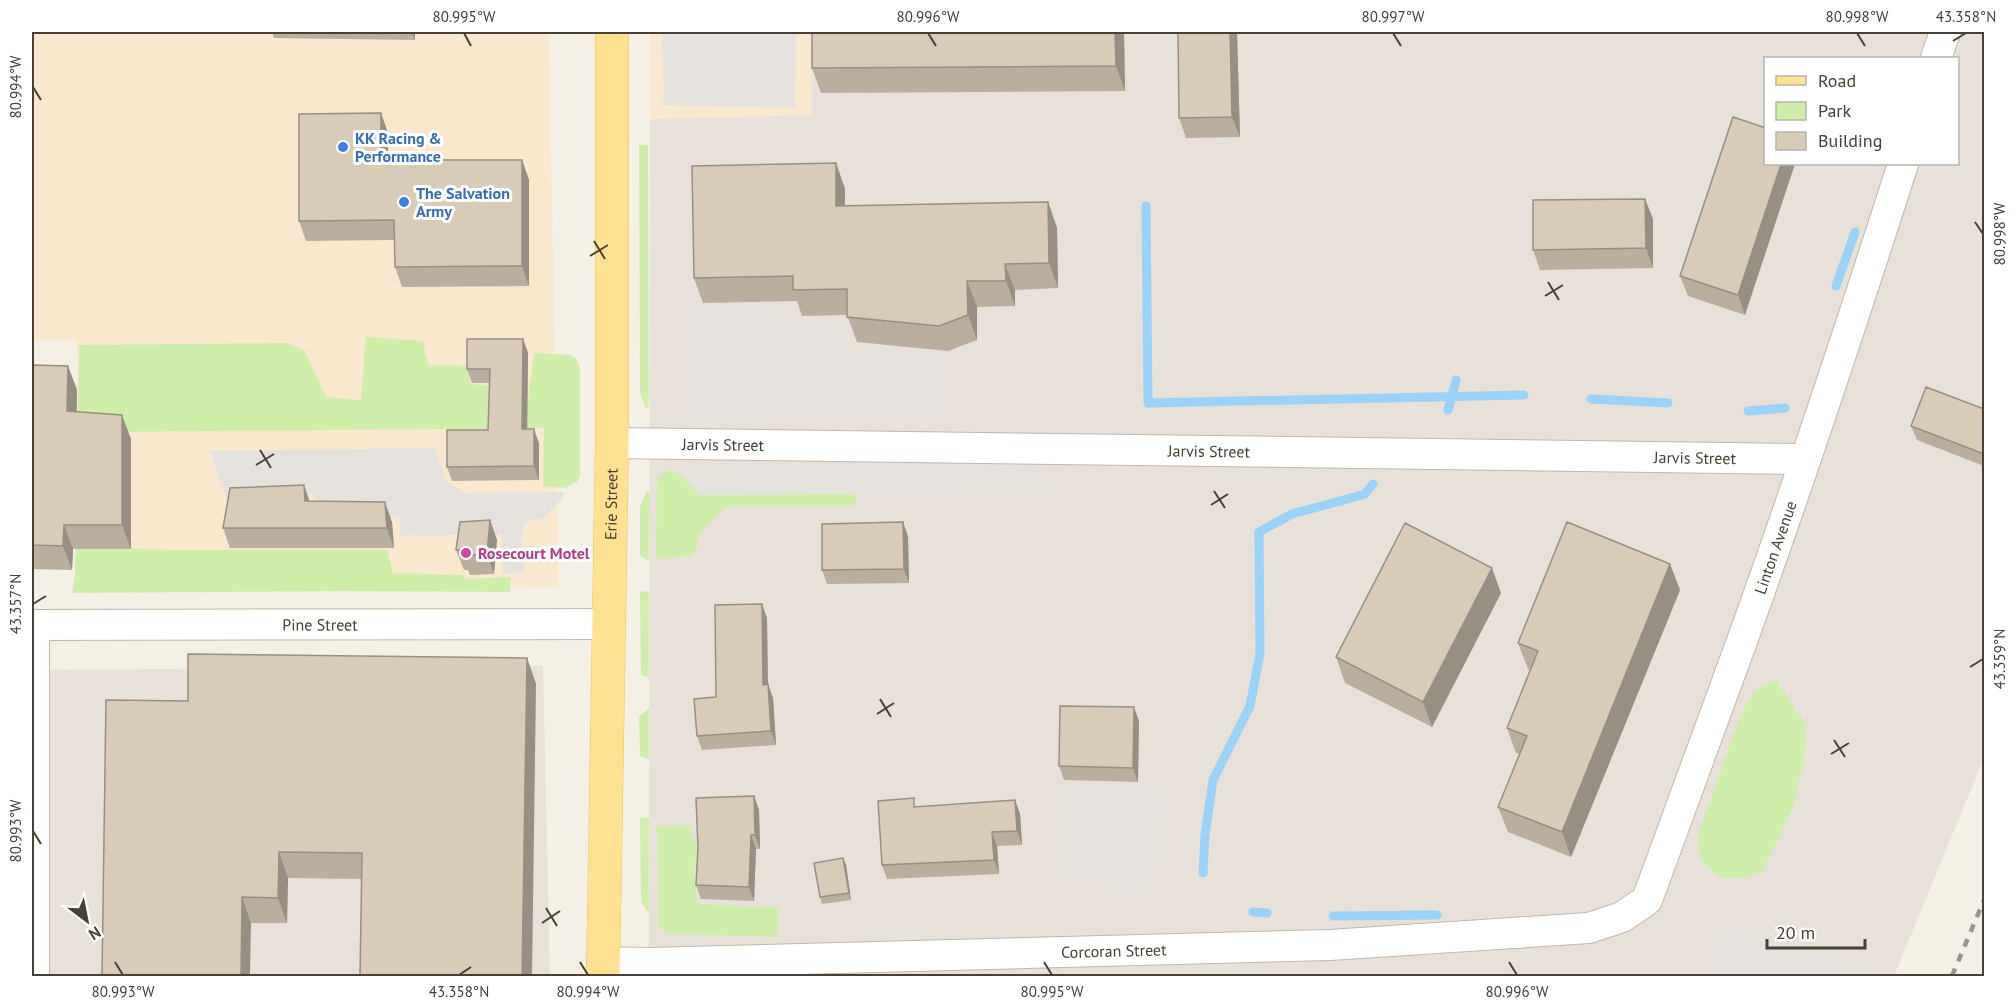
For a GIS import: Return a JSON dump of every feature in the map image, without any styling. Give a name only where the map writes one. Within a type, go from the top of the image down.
[{"type":"main road","name":"Erie Street","points":[[602,969],[612,443],[612,32]]},
{"type":"street","points":[[1936,57],[1945,32]]},
{"type":"street","name":"Linton Avenue","points":[[1623,917],[1647,900],[1805,459],[1903,165]]},
{"type":"street","name":"Jarvis Street","points":[[612,443],[1805,459]]},
{"type":"street","name":"Pine Street","points":[[33,626],[609,624]]},
{"type":"street","points":[[33,626],[34,976]]},
{"type":"street","name":"Corcoran Street","points":[[602,969],[650,963],[1330,945],[1589,928],[1623,917]]},
{"type":"shaded area","points":[[32,32],[549,32],[559,587],[81,584],[77,341],[32,341]]},
{"type":"shaded area","points":[[650,32],[811,32],[812,115],[650,119]]},
{"type":"shaded area","points":[[796,32],[795,108],[664,105],[662,33]]},
{"type":"shaded area","points":[[811,32],[1984,32],[1984,758],[1894,976],[649,976],[650,119],[812,115]]},
{"type":"shaded area","points":[[691,301],[776,301],[776,320],[844,320],[844,351],[948,351],[948,412],[690,411]]},
{"type":"shaded area","points":[[435,448],[446,481],[465,493],[564,492],[563,498],[544,518],[526,522],[521,537],[525,572],[503,574],[501,534],[401,536],[399,517],[314,512],[315,494],[228,500],[210,451]]},
{"type":"shaded area","points":[[1033,466],[1056,488],[700,495],[684,471]]},
{"type":"shaded area","points":[[543,666],[550,976],[32,976],[32,670]]},
{"type":"shaded area","points":[[1158,782],[1165,809],[1156,852],[1153,881],[1134,895],[1097,879],[1061,878],[1060,788]]},
{"type":"shaded area","points":[[1729,930],[1880,971],[1877,976],[1703,976]]},
{"type":"green space","points":[[639,145],[648,145],[649,400],[646,408],[640,393]]},
{"type":"green space","points":[[366,337],[423,341],[428,365],[468,366],[470,384],[492,386],[493,401],[528,401],[534,353],[571,355],[576,359],[580,368],[580,475],[577,482],[565,488],[543,486],[544,428],[105,432],[104,547],[168,550],[387,550],[393,573],[464,575],[465,579],[511,577],[510,592],[72,593],[75,574],[79,345],[287,343],[305,351],[326,397],[361,400]]},
{"type":"green space","points":[[670,470],[680,474],[699,495],[851,494],[856,495],[857,504],[847,507],[726,507],[698,535],[697,548],[692,556],[656,559],[657,487],[659,476]]},
{"type":"green space","points":[[647,490],[650,496],[649,561],[640,556],[640,507]]},
{"type":"green space","points":[[649,591],[649,678],[641,675],[640,592]]},
{"type":"green space","points":[[1776,680],[1806,725],[1804,761],[1793,807],[1763,871],[1744,878],[1721,878],[1702,862],[1697,838],[1738,721],[1753,692]]},
{"type":"green space","points":[[649,708],[649,760],[640,756],[639,717]]},
{"type":"green space","points":[[640,817],[649,818],[649,913],[642,903],[641,895]]},
{"type":"green space","points":[[692,825],[691,838],[698,840],[701,860],[695,860],[696,903],[780,907],[777,937],[669,934],[659,927],[657,826]]},
{"type":"building","points":[[812,32],[1115,32],[1116,66],[812,68]]},
{"type":"building","points":[[1178,32],[1230,32],[1232,117],[1179,118]]},
{"type":"building","points":[[381,113],[381,160],[522,160],[522,266],[395,267],[394,220],[299,221],[299,114]]},
{"type":"building","points":[[1733,117],[1764,127],[1764,165],[1781,165],[1738,295],[1680,276]]},
{"type":"building","points":[[836,163],[836,206],[1048,202],[1049,263],[1005,264],[1006,281],[967,281],[968,315],[939,326],[847,317],[847,289],[793,290],[793,276],[694,278],[692,166]]},
{"type":"building","points":[[1645,199],[1646,248],[1533,250],[1533,200]]},
{"type":"building","points":[[467,339],[523,339],[522,429],[534,429],[534,466],[447,467],[447,430],[488,430],[490,369],[467,369]]},
{"type":"building","points":[[32,365],[68,366],[67,411],[122,415],[122,525],[64,525],[63,546],[32,545]]},
{"type":"building","points":[[1926,387],[1984,409],[1984,454],[1911,426]]},
{"type":"building","points":[[304,485],[305,501],[385,502],[387,528],[223,528],[230,488]]},
{"type":"building","points":[[490,520],[487,554],[462,555],[462,550],[456,550],[460,522]]},
{"type":"building","points":[[903,522],[904,569],[822,570],[822,524]]},
{"type":"building","points":[[1567,522],[1670,564],[1562,832],[1498,807],[1527,736],[1507,728],[1538,651],[1518,643]]},
{"type":"building","points":[[1405,523],[1492,568],[1423,702],[1336,657]]},
{"type":"building","points":[[762,604],[763,685],[768,684],[771,731],[697,736],[694,699],[716,697],[715,605]]},
{"type":"building","points":[[188,654],[527,658],[522,976],[360,976],[362,853],[279,852],[278,898],[242,897],[241,976],[102,976],[106,700],[188,701]]},
{"type":"building","points":[[1060,706],[1134,707],[1133,768],[1059,766]]},
{"type":"building","points":[[754,796],[755,835],[751,835],[749,887],[696,885],[698,848],[696,798]]},
{"type":"building","points":[[914,798],[914,807],[1015,800],[1017,831],[992,832],[994,860],[882,865],[878,801]]},
{"type":"building","points":[[843,858],[849,893],[820,897],[814,863]]},
{"type":"waterway","points":[[1146,206],[1148,403],[1524,395]]},
{"type":"waterway","points":[[1836,286],[1855,232]]},
{"type":"waterway","points":[[1448,410],[1456,380]]},
{"type":"waterway","points":[[1591,399],[1668,403]]},
{"type":"waterway","points":[[1748,411],[1785,408]]},
{"type":"waterway","points":[[1203,873],[1205,835],[1213,780],[1250,706],[1260,653],[1259,532],[1292,514],[1365,494],[1373,484]]},
{"type":"waterway","points":[[1253,912],[1267,913]]},
{"type":"waterway","points":[[1333,916],[1437,915]]},
{"type":"railway","points":[[1952,976],[1984,900]]},
{"type":"place","name":"KK Racing & Performance","points":[[343,147]]},
{"type":"place","name":"The Salvation Army","points":[[404,202]]},
{"type":"place","name":"Rosecourt Motel","points":[[466,553]]}]
